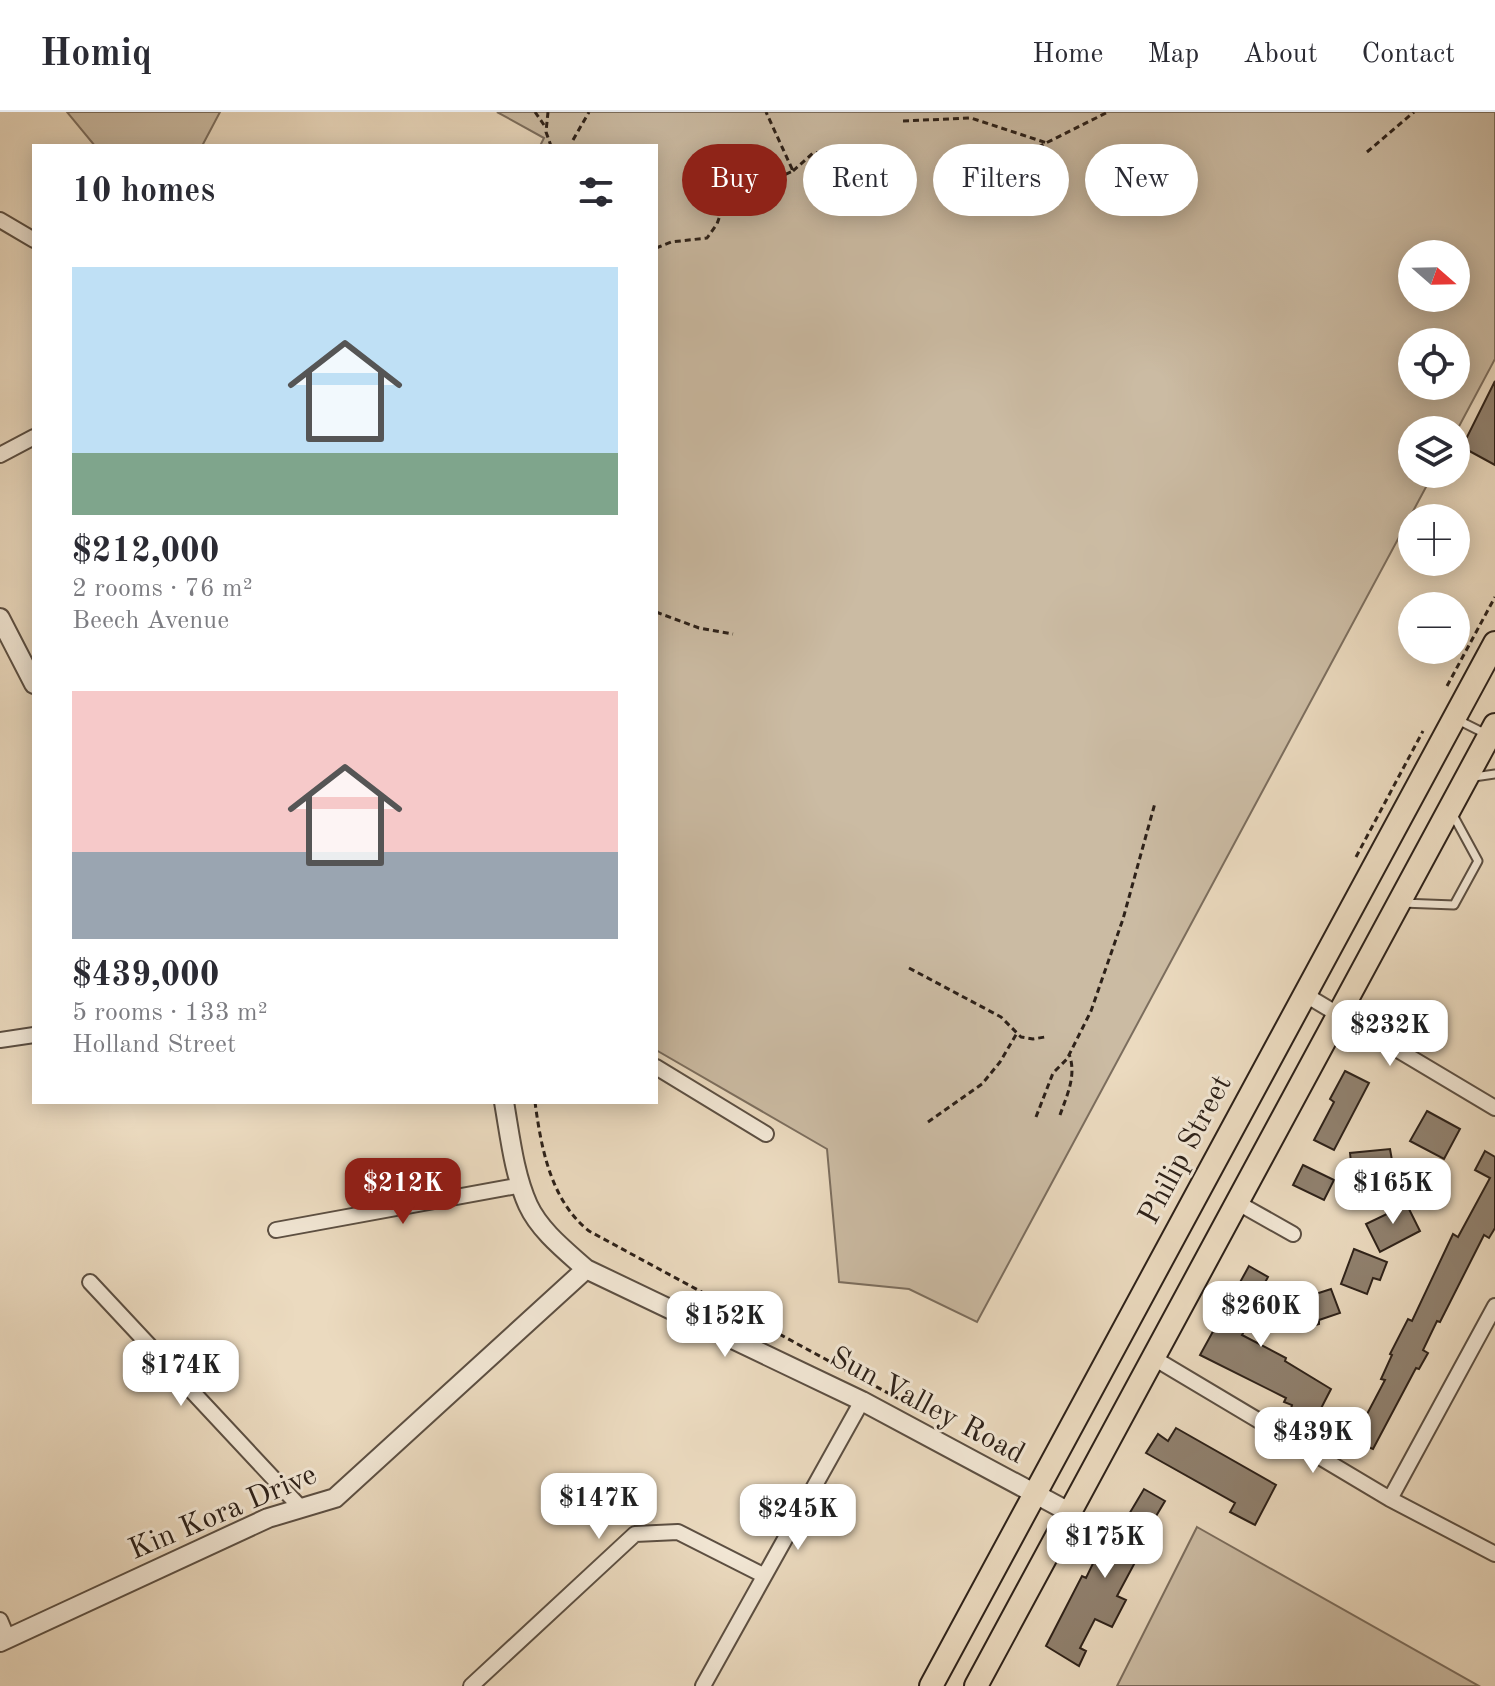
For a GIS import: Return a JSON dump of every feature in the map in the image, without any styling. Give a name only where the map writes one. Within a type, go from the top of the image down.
[{"type":"main road","name":"Philip Street","points":[[931,1686],[1495,643]]},
{"type":"main road","points":[[976,1686],[1493,733]]},
{"type":"street","points":[[0,220],[32,239]]},
{"type":"street","points":[[0,455],[32,438]]},
{"type":"street","points":[[0,618],[32,680]]},
{"type":"street","points":[[1304,994],[1495,1108]]},
{"type":"street","points":[[0,1040],[32,1035]]},
{"type":"street","points":[[658,1068],[766,1134]]},
{"type":"street","name":"Sun Valley Road","points":[[504,1104],[529,1207],[552,1238],[586,1269],[862,1401],[1069,1512]]},
{"type":"street","points":[[276,1230],[522,1185]]},
{"type":"street","points":[[1238,1203],[1293,1234]]},
{"type":"street","name":"Kin Kora Drive","points":[[4,1641],[268,1518],[335,1498],[586,1269]]},
{"type":"street","points":[[90,1282],[301,1508]]},
{"type":"street","points":[[1390,1499],[1493,1312]]},
{"type":"street","points":[[1152,1357],[1390,1499],[1495,1554]]},
{"type":"street","points":[[703,1686],[862,1401]]},
{"type":"street","points":[[471,1686],[635,1534],[678,1532],[763,1575]]},
{"type":"street","points":[[0,1620],[4,1641]]},
{"type":"lane","points":[[1455,719],[1493,733]]},
{"type":"lane","points":[[1467,779],[1495,774]]},
{"type":"lane","points":[[1400,903],[1454,905],[1478,861],[1450,809]]},
{"type":"path","points":[[535,112],[546,127],[550,144]]},
{"type":"path","points":[[546,127],[548,112]]},
{"type":"path","points":[[573,140],[589,112]]},
{"type":"path","points":[[766,112],[793,171]]},
{"type":"path","points":[[903,121],[971,118],[1047,143],[1108,112]]},
{"type":"path","points":[[1367,152],[1414,112]]},
{"type":"path","points":[[658,247],[671,242],[707,238],[717,224],[725,201],[793,171],[803,162]]},
{"type":"path","points":[[1447,686],[1495,597]]},
{"type":"path","points":[[658,613],[699,628],[733,634]]},
{"type":"path","points":[[1036,1117],[1053,1073],[1069,1054],[1091,1011],[1108,966],[1155,803]]},
{"type":"path","points":[[909,968],[1001,1017],[1017,1033],[1033,1039],[1045,1037]]},
{"type":"path","points":[[928,1122],[982,1084],[1017,1033]]},
{"type":"path","points":[[1060,1115],[1070,1087],[1072,1062],[1069,1054]]},
{"type":"path","points":[[535,1104],[539,1133],[560,1200],[581,1225],[612,1246],[925,1413]]},
{"type":"shaded area","points":[[67,112],[220,112],[203,144],[93,144]]},
{"type":"shaded area","points":[[497,112],[1495,112],[1495,359],[1465,416],[1398,416],[1398,488],[1425,488],[1417,504],[1398,504],[1398,539],[977,1322],[909,1289],[839,1282],[827,1149],[658,1051],[658,144],[541,144],[544,138]]},
{"type":"shaded area","points":[[1197,1527],[1479,1686],[1117,1686]]},
{"type":"building","points":[[1495,381],[1495,465],[1470,451],[1470,431]]},
{"type":"building","points":[[1345,1071],[1369,1083],[1334,1150],[1314,1140],[1334,1102],[1330,1099]]},
{"type":"building","points":[[1427,1111],[1460,1129],[1444,1159],[1410,1141]]},
{"type":"building","points":[[1390,1149],[1395,1177],[1360,1180],[1359,1171],[1352,1172],[1350,1153]]},
{"type":"building","points":[[1485,1151],[1495,1157],[1495,1228],[1489,1238],[1484,1235],[1423,1350],[1428,1353],[1419,1369],[1416,1368],[1373,1449],[1358,1443],[1361,1437],[1344,1428],[1354,1409],[1366,1416],[1385,1380],[1381,1379],[1390,1354],[1408,1319],[1412,1321],[1453,1234],[1458,1237],[1490,1178],[1475,1170]]},
{"type":"building","points":[[1303,1165],[1334,1180],[1324,1200],[1293,1185]]},
{"type":"building","points":[[1404,1199],[1420,1231],[1380,1252],[1366,1224],[1387,1214],[1385,1208]]},
{"type":"building","points":[[1354,1249],[1387,1262],[1380,1280],[1373,1278],[1367,1294],[1341,1284]]},
{"type":"building","points":[[1249,1266],[1268,1277],[1261,1290],[1286,1303],[1276,1321],[1256,1310],[1242,1335],[1286,1358],[1285,1361],[1331,1389],[1315,1420],[1290,1412],[1292,1405],[1284,1402],[1286,1398],[1200,1355]]},
{"type":"building","points":[[1331,1289],[1340,1313],[1306,1328],[1297,1300]]},
{"type":"building","points":[[1176,1428],[1276,1485],[1255,1525],[1230,1512],[1235,1503],[1146,1453],[1158,1434],[1168,1441]]},
{"type":"building","points":[[1144,1489],[1165,1501],[1143,1538],[1147,1540],[1117,1596],[1126,1600],[1112,1627],[1095,1619],[1080,1648],[1086,1651],[1079,1666],[1046,1646],[1082,1576],[1086,1578],[1113,1522],[1122,1526]]}]
